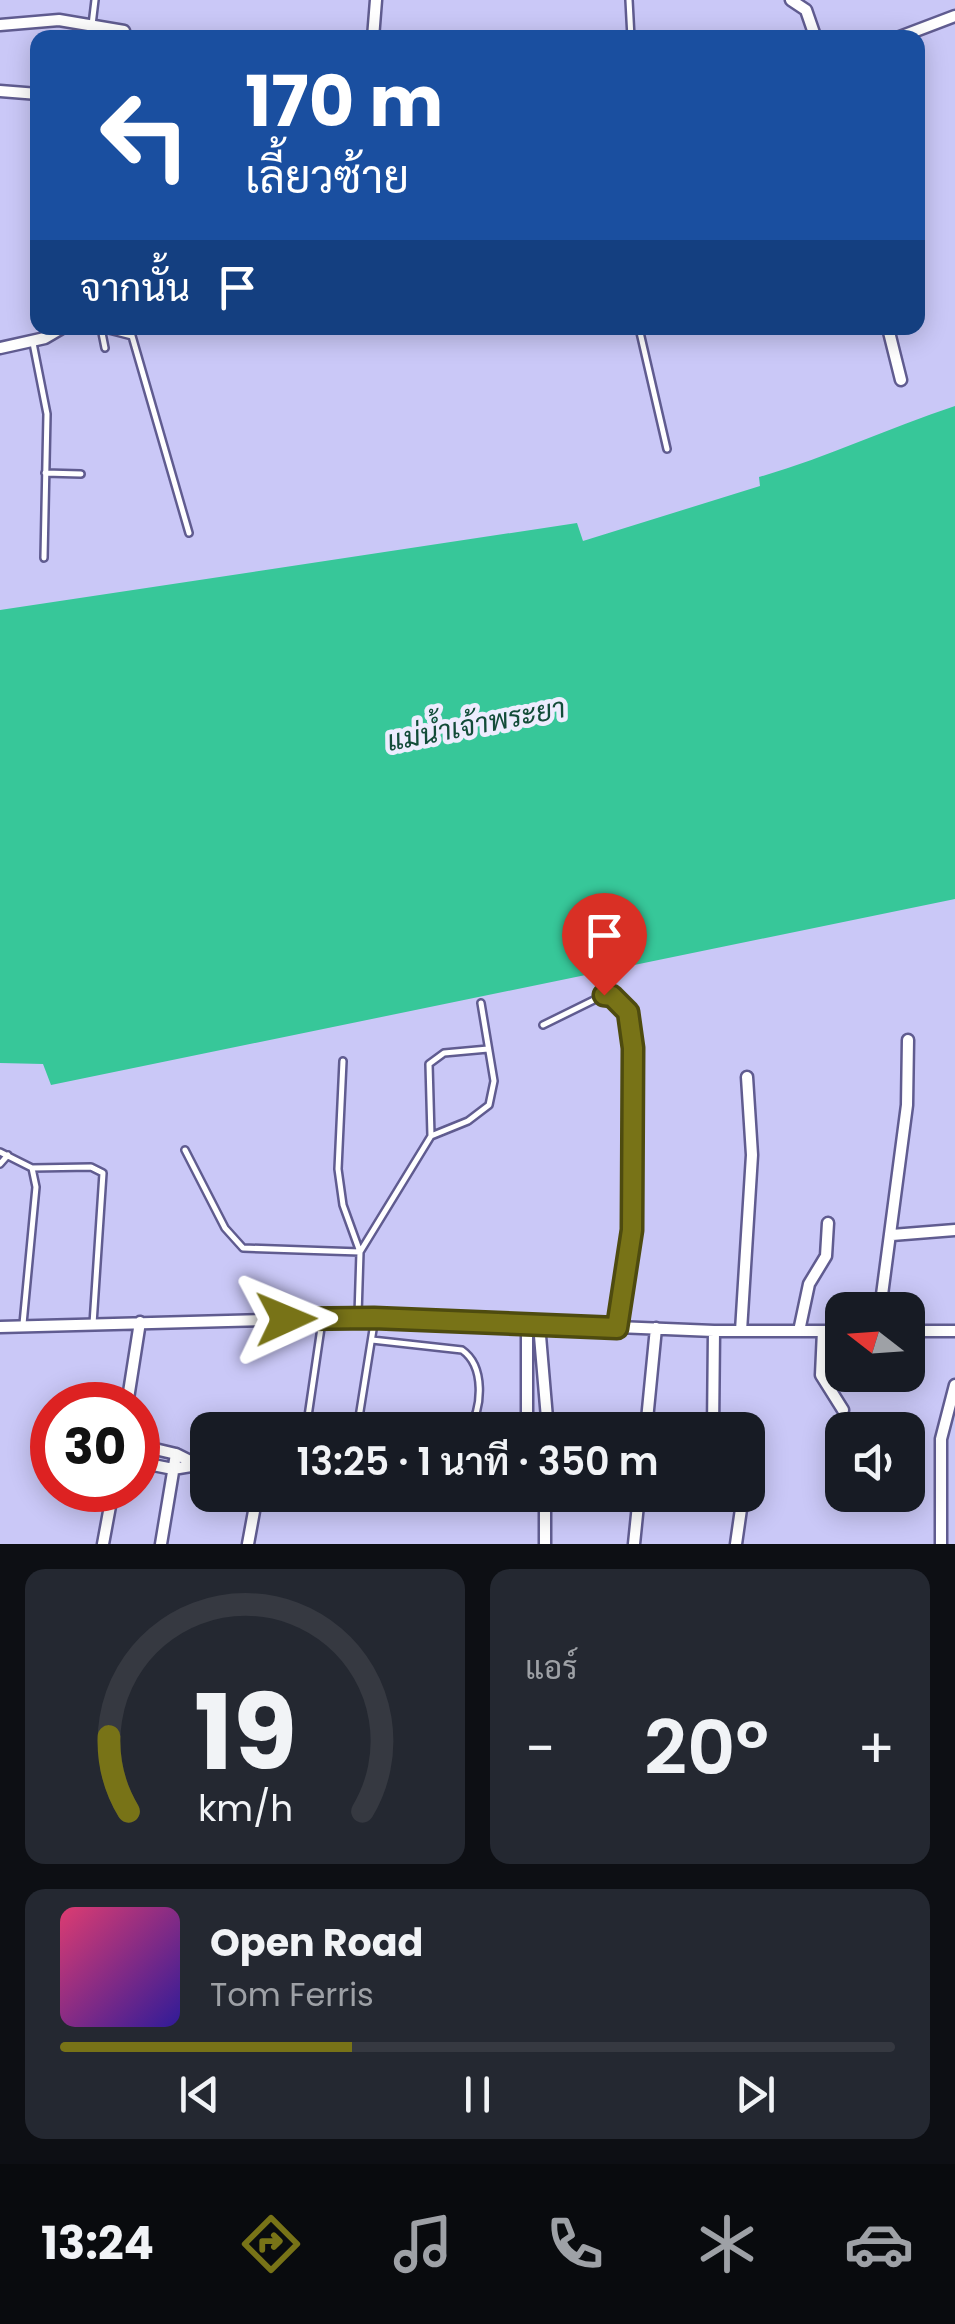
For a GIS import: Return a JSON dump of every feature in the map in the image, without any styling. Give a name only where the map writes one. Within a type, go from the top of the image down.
[{"type":"street","points":[[374,30],[376,0]]},
{"type":"street","points":[[790,0],[806,10],[813,30]]},
{"type":"street","points":[[919,30],[955,16]]},
{"type":"street","points":[[0,25],[59,20],[119,30]]},
{"type":"street","points":[[0,91],[30,93]]},
{"type":"street","points":[[0,348],[48,335]]},
{"type":"street","points":[[890,335],[901,380]]},
{"type":"street","points":[[883,1292],[907,1105],[908,1040]]},
{"type":"street","points":[[740,1331],[752,1154],[752,1104],[747,1077]]},
{"type":"street","points":[[799,1331],[808,1284],[826,1256],[828,1223]]},
{"type":"street","points":[[892,1235],[955,1230]]},
{"type":"street","points":[[0,1328],[374,1318],[714,1331],[822,1331],[821,1375],[842,1410]]},
{"type":"street","points":[[131,1382],[140,1322]]},
{"type":"street","points":[[526,1324],[527,1412]]},
{"type":"street","points":[[539,1324],[546,1412]]},
{"type":"street","points":[[648,1412],[656,1328]]},
{"type":"street","points":[[713,1412],[714,1331]]},
{"type":"street","points":[[925,1331],[955,1331]]},
{"type":"street","points":[[941,1544],[940,1439],[955,1385]]},
{"type":"street","points":[[160,1451],[176,1454],[190,1464]]},
{"type":"street","points":[[162,1544],[176,1454]]},
{"type":"street","points":[[160,1467],[173,1470],[190,1466]]},
{"type":"street","points":[[102,1544],[109,1512]]},
{"type":"street","points":[[248,1544],[254,1512]]},
{"type":"street","points":[[545,1512],[545,1544]]},
{"type":"street","points":[[634,1544],[637,1512]]},
{"type":"street","points":[[736,1544],[741,1512]]},
{"type":"lane","points":[[92,25],[95,0]]},
{"type":"lane","points":[[629,0],[631,30]]},
{"type":"lane","points":[[102,335],[105,348]]},
{"type":"lane","points":[[128,335],[132,336],[189,533]]},
{"type":"lane","points":[[641,335],[667,449]]},
{"type":"lane","points":[[33,342],[47,414],[44,558]]},
{"type":"lane","points":[[45,473],[80,474]]},
{"type":"lane","points":[[543,1025],[604,995],[620,1002],[632,1028],[632,1230],[617,1328]]},
{"type":"lane","points":[[360,1252],[430,1136],[468,1121],[489,1105],[494,1081],[481,1003]]},
{"type":"lane","points":[[430,1136],[430,1064],[444,1053],[488,1049]]},
{"type":"lane","points":[[343,1062],[338,1170],[343,1205],[360,1252],[358,1318]]},
{"type":"lane","points":[[185,1150],[225,1228],[243,1248],[360,1252]]},
{"type":"lane","points":[[0,1164],[4,1154],[32,1168],[92,1167],[103,1174],[94,1324]]},
{"type":"lane","points":[[23,1327],[36,1187],[32,1168]]},
{"type":"lane","points":[[309,1412],[322,1318]]},
{"type":"lane","points":[[360,1412],[374,1318]]},
{"type":"lane","points":[[372,1340],[462,1350],[471,1356],[476,1368],[475,1412]]},
{"type":"water","name":"แม่น้ำเจ้าพระยา","points":[[955,406],[955,899],[51,1085],[43,1064],[0,1063],[0,610],[577,523],[583,541],[760,486],[759,477]]},
{"type":"route","points":[[286,1319],[476,1320],[617,1328],[632,1230],[633,1048],[628,1012],[612,996],[604,995]]}]
